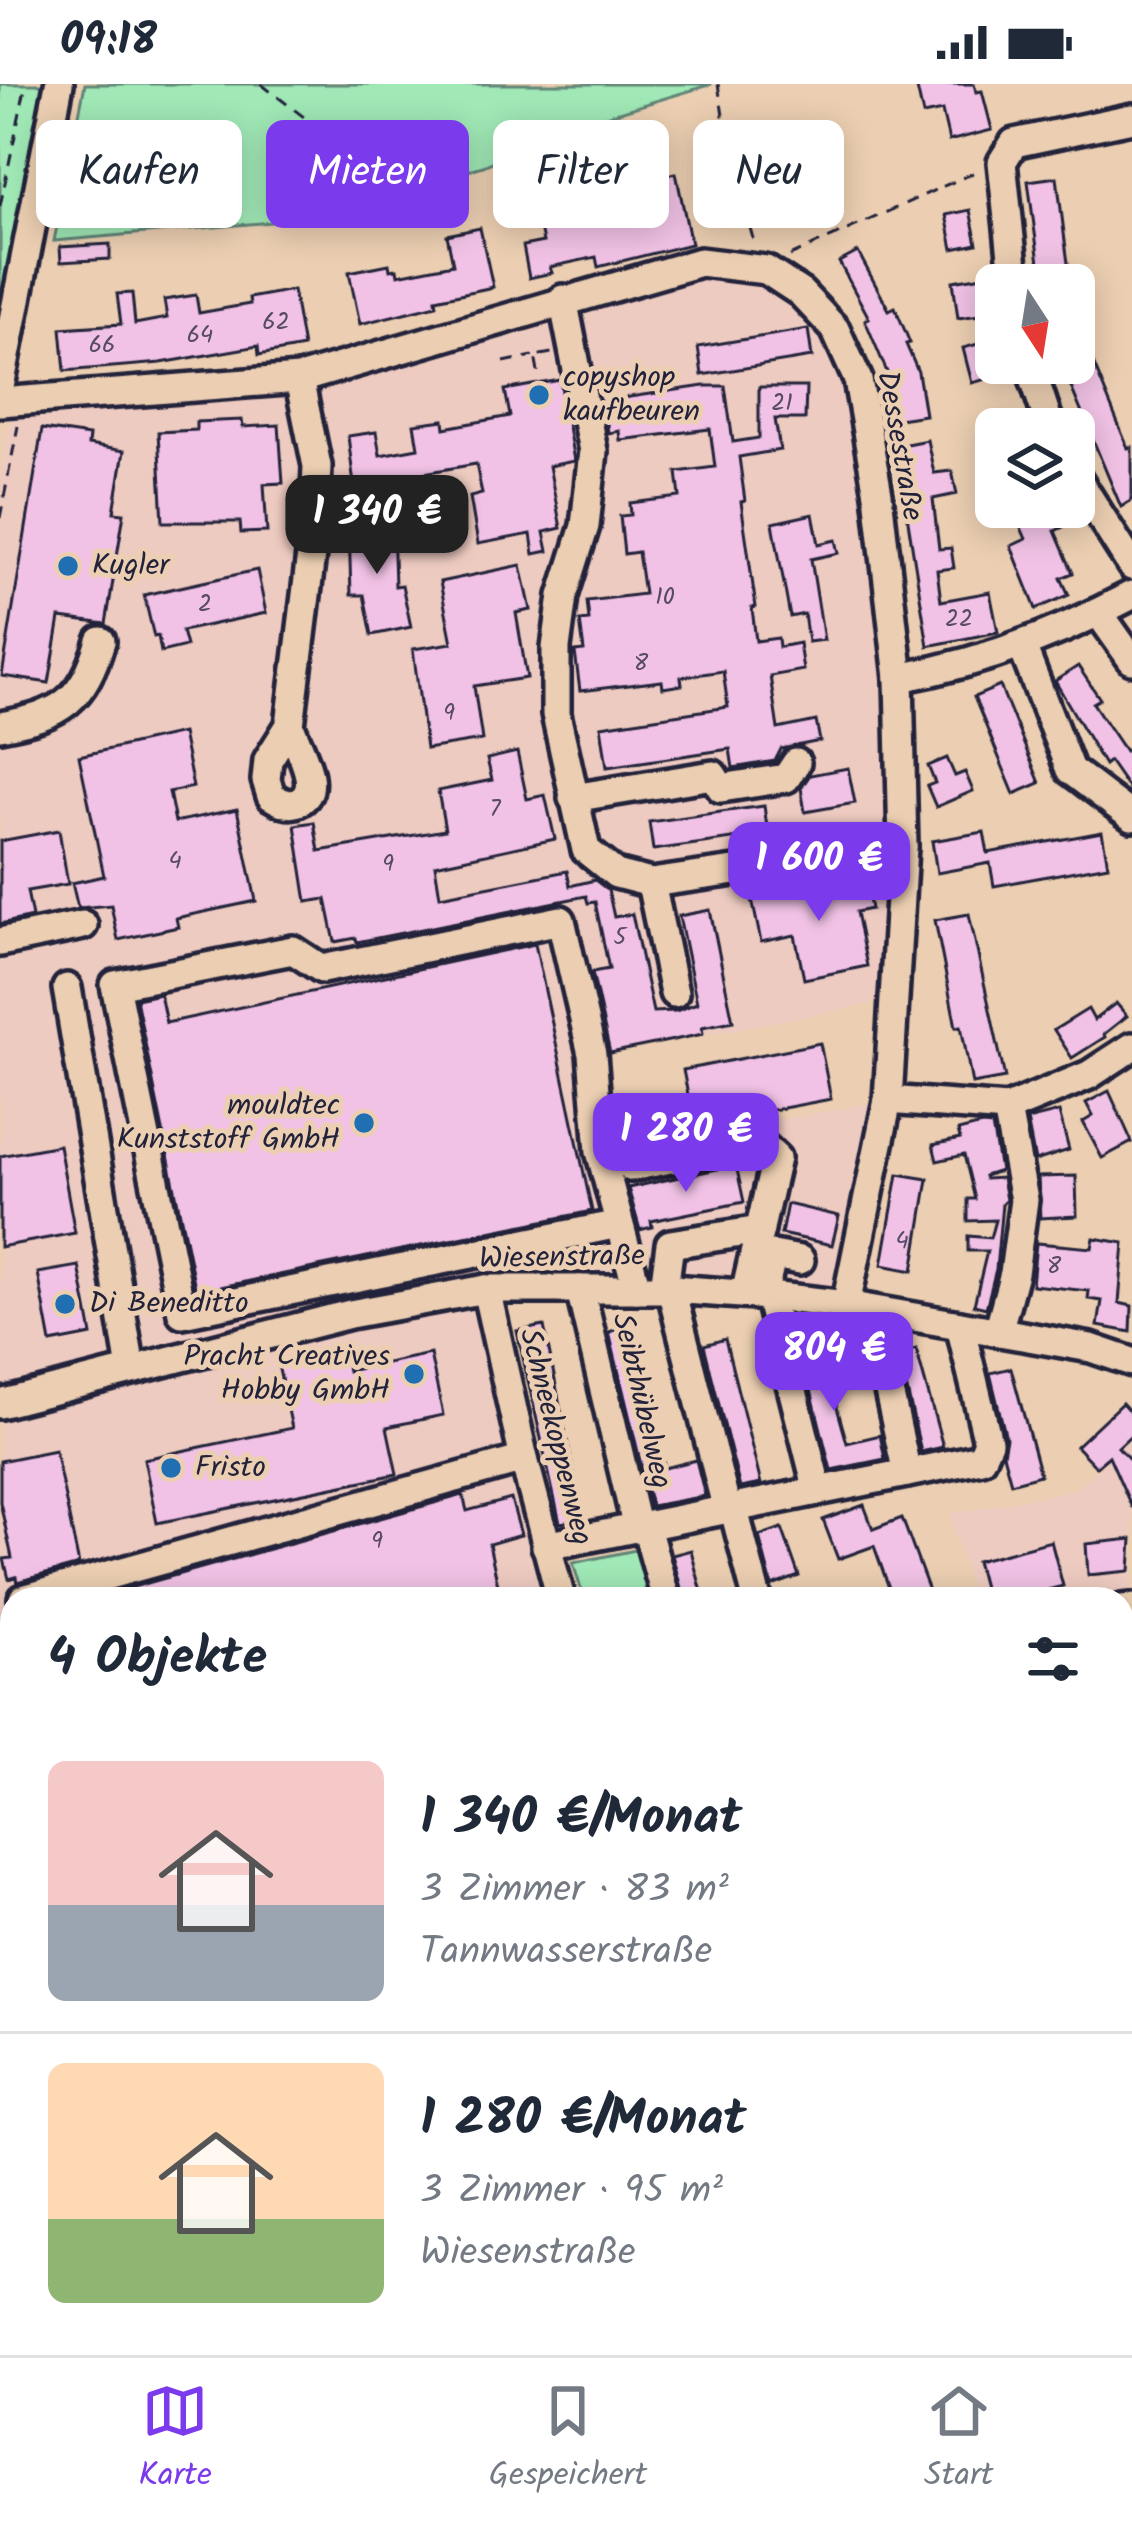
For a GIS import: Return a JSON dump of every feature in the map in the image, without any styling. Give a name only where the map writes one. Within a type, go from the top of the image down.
[{"type":"street","points":[[8,396],[59,84]]},
{"type":"street","points":[[1013,264],[1002,162],[1014,143],[1132,118]]},
{"type":"street","name":"Dessestraße","points":[[8,396],[299,379],[700,262],[766,270],[801,293],[835,329],[858,380],[878,494],[899,678],[903,847],[888,1100],[859,1307]]},
{"type":"street","points":[[563,299],[593,451],[585,526],[563,596],[556,648],[556,714],[586,850],[616,874],[651,883],[903,847]]},
{"type":"street","points":[[290,725],[316,503],[316,466],[299,379]]},
{"type":"street","points":[[1095,507],[1132,566]]},
{"type":"street","points":[[899,678],[1022,646],[1132,595]]},
{"type":"street","points":[[1099,613],[1132,660]]},
{"type":"street","points":[[0,726],[71,700],[88,681],[101,641]]},
{"type":"street","points":[[1022,646],[1070,770],[1132,817]]},
{"type":"street","points":[[573,799],[713,776],[722,788],[743,785],[786,778],[796,763]]},
{"type":"street","points":[[651,883],[674,993]]},
{"type":"street","name":"Seibthübelweg","points":[[620,1223],[182,1313],[115,986],[293,950],[322,969],[561,920],[592,1054],[600,1151],[620,1223],[657,1289],[753,1587]]},
{"type":"street","points":[[0,942],[83,925]]},
{"type":"street","points":[[67,988],[131,1369]]},
{"type":"street","points":[[888,1100],[1007,1109],[1089,1075],[1132,1047]]},
{"type":"street","points":[[998,1332],[1014,1273],[1024,1200],[1007,1109]]},
{"type":"street","points":[[631,1167],[758,1142],[776,1158],[760,1230],[759,1295],[818,1491]]},
{"type":"street","points":[[657,1289],[670,1244],[760,1230]]},
{"type":"street","points":[[759,1295],[773,1255],[800,1260]]},
{"type":"street","name":"Wiesenstraße","points":[[0,1403],[350,1314],[486,1289],[657,1289],[759,1295],[859,1307],[1091,1348],[1132,1362]]},
{"type":"street","name":"Schneekoppenweg","points":[[486,1289],[558,1587]]},
{"type":"street","name":"Seibthübelweg","points":[[580,1289],[641,1528],[662,1587]]},
{"type":"street","points":[[859,1307],[907,1473]]},
{"type":"street","name":"Seibthübelweg","points":[[546,1546],[982,1458],[988,1442],[960,1325]]},
{"type":"street","points":[[65,1587],[524,1459]]},
{"type":"street","points":[[0,1764],[0,1782]]},
{"type":"path","points":[[0,206],[26,84]]},
{"type":"path","points":[[261,84],[308,120]]},
{"type":"path","points":[[718,84],[728,147],[756,254],[766,270],[898,204],[1002,162]]},
{"type":"path","points":[[504,362],[564,350]]},
{"type":"path","points":[[535,356],[538,372]]},
{"type":"path","points":[[0,518],[8,396]]},
{"type":"shaded area","points":[[701,267],[764,275],[831,334],[853,383],[893,679],[891,1000],[607,1053],[619,1150],[881,1101],[840,1297],[475,1284],[553,1587],[0,1587],[0,475],[12,409],[266,390]]},
{"type":"shaded area","points":[[1132,1437],[1132,1587],[970,1587],[950,1514],[1076,1489]]},
{"type":"green space","points":[[0,84],[53,84],[45,120],[36,120],[36,165],[0,335]]},
{"type":"green space","points":[[85,84],[712,84],[593,120],[493,120],[493,162],[469,170],[469,120],[266,120],[266,223],[242,225],[242,120],[78,120]]},
{"type":"green space","points":[[57,228],[204,228],[54,241]]},
{"type":"green space","points":[[640,1549],[651,1587],[580,1587],[573,1563]]},
{"type":"building","points":[[916,84],[974,84],[976,92],[982,91],[992,130],[949,141],[942,111],[923,115]]},
{"type":"building","points":[[676,173],[691,244],[598,267],[596,257],[550,267],[552,273],[529,278],[523,246],[543,242],[540,228],[669,228],[669,174]]},
{"type":"building","points":[[1057,177],[1068,264],[1039,264],[1028,181]]},
{"type":"building","points":[[970,210],[977,244],[953,249],[946,215]]},
{"type":"building","points":[[480,228],[493,287],[436,299],[437,305],[360,324],[349,272],[389,264],[398,275],[453,264],[447,235]]},
{"type":"building","points":[[110,244],[110,259],[61,262],[60,247]]},
{"type":"building","points":[[858,252],[889,310],[895,307],[910,343],[906,344],[918,372],[925,415],[892,420],[885,378],[889,377],[865,320],[869,318],[839,262]]},
{"type":"building","points":[[975,277],[975,316],[958,318],[953,281]]},
{"type":"building","points":[[293,290],[303,347],[259,355],[258,346],[161,363],[65,371],[61,328],[121,324],[117,294],[132,293],[135,324],[167,318],[164,300],[196,295],[199,313]]},
{"type":"building","points":[[808,329],[812,357],[702,375],[698,347]]},
{"type":"building","points":[[975,345],[975,382],[972,383],[963,348]]},
{"type":"building","points":[[1095,367],[1128,448],[1132,447],[1132,500],[1121,507],[1095,445],[1095,408],[1080,408],[1070,384],[1095,384]]},
{"type":"building","points":[[560,380],[574,461],[549,466],[561,528],[544,532],[548,551],[534,554],[531,534],[478,544],[470,497],[482,494],[476,464],[354,485],[348,436],[376,432],[380,455],[418,448],[414,424],[444,420],[445,428],[510,416],[505,390]]},
{"type":"building","points":[[725,386],[733,442],[759,438],[759,387],[806,387],[805,419],[775,419],[780,450],[739,457],[756,641],[778,638],[779,647],[799,643],[803,670],[770,676],[778,729],[816,721],[820,741],[781,749],[775,761],[733,768],[730,749],[607,767],[601,726],[728,707],[723,671],[681,677],[682,685],[663,688],[662,681],[580,691],[575,652],[584,651],[580,621],[589,620],[587,601],[644,594],[638,552],[624,554],[620,516],[631,515],[630,503],[680,497],[677,472],[715,467],[710,429],[620,440],[619,431],[608,433],[606,416],[618,414],[616,399]]},
{"type":"building","points":[[242,420],[243,427],[279,425],[283,483],[264,484],[267,532],[241,533],[240,522],[163,522],[158,432],[196,430],[196,422]]},
{"type":"building","name":"Kugler","points":[[42,429],[89,436],[88,445],[124,451],[114,512],[124,513],[106,624],[60,618],[49,683],[2,676]]},
{"type":"building","points":[[927,440],[934,473],[952,471],[957,494],[933,499],[939,549],[951,548],[954,568],[937,570],[941,601],[990,592],[998,632],[928,646],[896,446]]},
{"type":"building","points":[[813,514],[819,544],[836,540],[839,553],[811,559],[824,640],[808,642],[804,614],[790,617],[773,523]]},
{"type":"building","points":[[393,525],[395,586],[402,585],[411,627],[372,635],[364,595],[351,595],[349,526]]},
{"type":"building","points":[[1021,528],[1061,528],[1055,531],[1073,573],[1061,578],[1069,595],[1036,609],[1011,546],[1026,539]]},
{"type":"building","points":[[521,565],[531,610],[516,613],[527,678],[474,686],[482,740],[426,749],[413,649],[452,643],[440,582]]},
{"type":"building","points":[[257,570],[266,613],[182,631],[186,646],[161,652],[144,595]]},
{"type":"building","points":[[1078,666],[1100,699],[1093,703],[1104,720],[1125,751],[1132,747],[1132,794],[1109,761],[1104,765],[1055,681]]},
{"type":"building","points":[[1000,686],[1040,783],[1014,794],[974,697]]},
{"type":"building","points":[[182,733],[193,787],[169,792],[175,822],[237,809],[256,901],[176,918],[178,927],[118,940],[111,905],[78,908],[72,883],[104,876],[79,756]]},
{"type":"building","points":[[517,752],[527,799],[545,795],[555,839],[435,865],[440,896],[567,871],[570,886],[595,880],[608,890],[614,917],[632,914],[653,1012],[676,1011],[697,1003],[679,916],[710,910],[733,1021],[702,1027],[703,1034],[610,1053],[592,972],[609,969],[595,902],[588,903],[586,896],[357,942],[356,938],[335,942],[326,899],[307,902],[295,825],[314,822],[319,851],[445,830],[438,791],[492,780],[487,759]]},
{"type":"building","points":[[947,758],[955,776],[965,772],[973,791],[936,807],[927,786],[935,783],[928,766]]},
{"type":"building","points":[[848,768],[855,803],[805,812],[801,788],[810,775]]},
{"type":"building","points":[[764,806],[768,834],[653,850],[649,822]]},
{"type":"building","points":[[59,830],[68,884],[27,891],[32,917],[0,924],[0,841]]},
{"type":"building","points":[[984,832],[988,853],[1102,832],[1108,865],[994,886],[990,863],[937,873],[932,841]]},
{"type":"building","points":[[864,874],[871,909],[856,912],[867,966],[804,979],[795,935],[761,942],[752,899]]},
{"type":"building","points":[[969,914],[1005,1078],[972,1084],[935,920]]},
{"type":"building","name":"mouldtec Kunststoff GmbH","points":[[535,944],[592,1211],[196,1292],[136,999],[160,994],[166,1023]]},
{"type":"building","points":[[1116,1003],[1127,1016],[1072,1058],[1054,1030],[1088,1009],[1094,1020]]},
{"type":"building","points":[[820,1043],[831,1099],[694,1125],[683,1070]]},
{"type":"building","points":[[1109,1091],[1132,1142],[1102,1158],[1083,1122],[1093,1116],[1086,1103]]},
{"type":"building","points":[[1059,1112],[1069,1150],[1035,1161],[1027,1120]]},
{"type":"building","points":[[992,1126],[1000,1171],[984,1176],[1002,1178],[1006,1200],[986,1308],[974,1305],[987,1251],[968,1251],[968,1236],[990,1238],[995,1220],[968,1221],[968,1199],[975,1199],[964,1155],[937,1161],[933,1145],[960,1139],[958,1131]]},
{"type":"building","points":[[59,1145],[75,1233],[0,1247],[0,1156]]},
{"type":"building","points":[[736,1165],[744,1202],[651,1221],[652,1227],[640,1230],[628,1188]]},
{"type":"building","points":[[898,1174],[928,1179],[913,1271],[882,1265]]},
{"type":"building","points":[[1076,1176],[1077,1216],[1040,1218],[1038,1177]]},
{"type":"building","points":[[787,1204],[839,1216],[832,1245],[781,1234]]},
{"type":"building","points":[[1094,1238],[1124,1243],[1119,1303],[1132,1306],[1131,1332],[1098,1326],[1102,1301],[1088,1299],[1089,1291],[1032,1285],[1036,1243],[1092,1248]]},
{"type":"building","name":"Di Beneditto","points":[[79,1266],[92,1335],[51,1343],[38,1273]]},
{"type":"building","points":[[544,1326],[583,1519],[560,1523],[517,1331]]},
{"type":"building","points":[[627,1326],[665,1468],[696,1460],[705,1496],[651,1506],[609,1332]]},
{"type":"building","points":[[816,1332],[847,1443],[880,1435],[885,1459],[831,1470],[798,1338]]},
{"type":"building","points":[[725,1339],[761,1484],[740,1488],[704,1345]]},
{"type":"building","points":[[916,1349],[943,1447],[921,1452],[899,1354]]},
{"type":"building","points":[[344,1351],[348,1371],[430,1354],[443,1415],[387,1427],[397,1474],[157,1523],[144,1459],[292,1428],[278,1365]]},
{"type":"building","points":[[1011,1368],[1040,1475],[1011,1483],[990,1373]]},
{"type":"building","points":[[1122,1403],[1132,1414],[1132,1434],[1118,1447],[1132,1462],[1132,1508],[1109,1456],[1096,1467],[1076,1446]]},
{"type":"building","points":[[55,1450],[79,1565],[17,1582],[16,1577],[9,1579],[4,1559],[12,1558],[0,1502],[0,1461]]},
{"type":"building","points":[[463,1495],[467,1511],[511,1499],[521,1535],[489,1544],[498,1587],[133,1587]]},
{"type":"building","points":[[864,1505],[873,1529],[902,1518],[928,1587],[889,1587],[874,1546],[838,1559],[823,1520]]},
{"type":"building","points":[[782,1528],[799,1576],[772,1586],[759,1536]]},
{"type":"building","points":[[1132,1539],[1130,1571],[1088,1575],[1086,1544]]},
{"type":"building","points":[[1051,1541],[1063,1586],[983,1587],[976,1561]]},
{"type":"building","points":[[691,1550],[701,1587],[681,1587],[672,1555]]},
{"type":"place","name":"copyshop kaufbeuren","points":[[539,395]]},
{"type":"place","name":"Kugler","points":[[68,566]]},
{"type":"place","name":"mouldtec Kunststoff GmbH","points":[[364,1123]]},
{"type":"place","name":"Di Beneditto","points":[[65,1304]]},
{"type":"place","name":"Pracht Creatives Hobby GmbH","points":[[414,1374]]},
{"type":"place","name":"Fristo","points":[[171,1468]]}]
